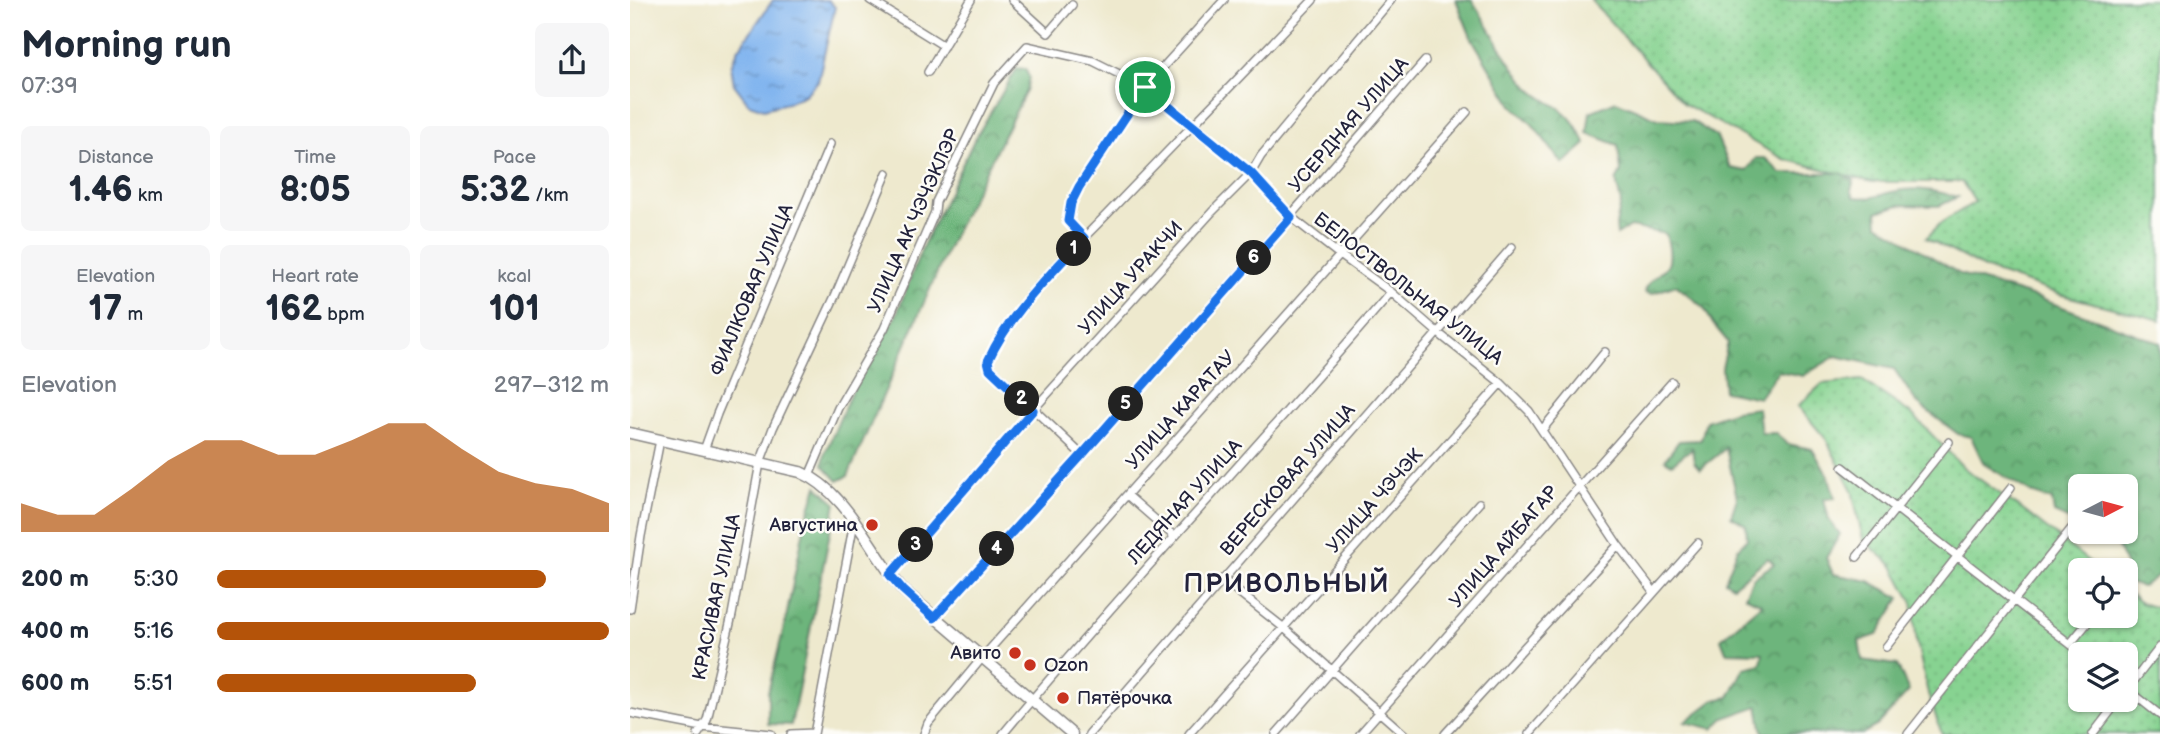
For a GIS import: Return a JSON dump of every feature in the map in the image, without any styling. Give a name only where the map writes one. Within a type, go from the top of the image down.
[{"type":"street","points":[[929,72],[971,0]]},
{"type":"street","points":[[1013,0],[1048,33],[1072,5]]},
{"type":"street","points":[[1084,238],[1068,221],[1071,203],[1091,166],[1145,87],[1224,0]]},
{"type":"street","points":[[1082,455],[990,369],[988,361],[998,340],[1016,312],[1084,238],[1313,0]]},
{"type":"street","name":"УЛИЦА УРАКЧИ","points":[[890,575],[1033,410],[1212,212],[1251,173],[1261,156],[1391,0]]},
{"type":"street","points":[[873,1],[944,46]]},
{"type":"street","name":"УЛИЦА АК ЧЭЧЭКЛЭР","points":[[809,476],[838,408],[884,329],[935,212],[936,202],[994,83],[1027,46],[1093,61]]},
{"type":"street","name":"БЕЛОСТВОЛЬНАЯ УЛИЦА","points":[[1093,61],[1145,87],[1251,173],[1291,217],[1391,292],[1501,383],[1529,411],[1618,545],[1654,592]]},
{"type":"street","name":"УСЕРДНАЯ УЛИЦА","points":[[934,618],[1082,455],[1425,61]]},
{"type":"street","name":"УЛИЦА КАРАТАУ","points":[[924,734],[928,723],[982,658],[1467,112]]},
{"type":"street","name":"ФИАЛКОВАЯ УЛИЦА","points":[[704,450],[830,144]]},
{"type":"street","points":[[760,463],[773,428],[835,296],[887,173]]},
{"type":"street","name":"ВЕРЕСКОВАЯ УЛИЦА","points":[[1089,734],[1512,247]]},
{"type":"street","name":"ЛЕДЯНАЯ УЛИЦА","points":[[1003,734],[1174,536],[1391,292]]},
{"type":"street","points":[[1542,430],[1605,352]]},
{"type":"street","name":"УЛИЦА АЙБАГАР","points":[[1360,734],[1672,382]]},
{"type":"street","name":"УЛИЦА ЧЭЧЭК","points":[[1189,734],[1501,383]]},
{"type":"street","points":[[630,433],[809,476],[832,494],[903,590],[1072,734]]},
{"type":"street","points":[[630,609],[660,440]]},
{"type":"street","points":[[1857,557],[1949,442]]},
{"type":"street","name":"КРАСИВАЯ УЛИЦА","points":[[700,731],[708,720],[732,615],[760,463]]},
{"type":"street","points":[[1843,467],[2068,642]]},
{"type":"street","points":[[1886,647],[2011,488]]},
{"type":"street","points":[[1127,495],[1174,536]]},
{"type":"street","points":[[1276,734],[1479,503]]},
{"type":"street","points":[[791,734],[814,733],[854,522]]},
{"type":"street","points":[[1908,734],[2068,533]]},
{"type":"street","points":[[1529,734],[1698,543]]},
{"type":"street","points":[[1445,734],[1618,545]]},
{"type":"street","points":[[1222,579],[1284,628],[1404,734]]},
{"type":"street","points":[[2072,642],[2083,628]]},
{"type":"street","points":[[2138,675],[2160,647]]},
{"type":"street","points":[[2138,698],[2160,715]]},
{"type":"street","points":[[2093,734],[2110,712]]},
{"type":"street","points":[[630,713],[700,731],[771,734]]},
{"type":"green space","points":[[1456,0],[1472,0],[1506,56],[1529,87],[1566,114],[1577,128],[1586,144],[1563,164],[1532,124],[1512,105],[1471,37]]},
{"type":"green space","points":[[1591,0],[2160,0],[2160,320],[2062,295],[1986,269],[1926,238],[1942,222],[1975,202],[1962,182],[1872,182],[1784,159],[1683,103]]},
{"type":"green space","points":[[1017,68],[1025,69],[1029,77],[1026,91],[954,234],[848,476],[838,481],[823,465],[825,453],[857,379],[896,316],[922,248],[973,142]]},
{"type":"green space","points":[[1616,101],[1658,119],[1692,121],[1717,137],[1730,168],[1746,171],[1756,158],[1765,158],[1781,173],[1841,173],[1854,180],[1851,190],[1854,197],[1871,197],[1917,189],[1958,197],[1939,206],[1899,205],[1877,212],[1878,224],[1960,274],[2038,298],[2160,343],[2160,574],[2142,587],[2138,586],[2138,558],[2123,558],[2116,544],[2138,544],[2138,474],[2068,474],[2068,519],[2054,513],[2052,500],[2034,494],[1984,464],[1971,437],[1958,434],[1917,403],[1894,369],[1836,356],[1803,376],[1778,371],[1759,398],[1724,391],[1722,368],[1728,342],[1704,308],[1676,285],[1651,294],[1645,292],[1649,283],[1668,264],[1670,253],[1666,234],[1630,227],[1617,235],[1616,225],[1621,203],[1616,181],[1621,172],[1618,145],[1587,133],[1590,112]]},
{"type":"green space","points":[[1862,380],[1913,415],[1964,468],[2085,558],[2068,558],[2068,628],[2138,628],[2138,601],[2160,609],[2160,734],[1942,734],[1928,694],[1917,643],[1912,601],[1893,566],[1863,540],[1852,490],[1826,439],[1798,406],[1822,384]]},
{"type":"green space","points":[[1758,408],[1761,433],[1776,433],[1787,444],[1812,449],[1828,475],[1835,498],[1824,499],[1829,520],[1840,534],[1826,558],[1833,574],[1869,581],[1900,598],[1877,635],[1859,641],[1862,660],[1897,665],[1909,691],[1878,725],[1862,734],[1763,733],[1758,706],[1724,718],[1713,729],[1685,722],[1714,700],[1729,697],[1744,668],[1761,664],[1763,653],[1726,652],[1721,639],[1762,604],[1745,596],[1753,578],[1774,564],[1768,558],[1733,586],[1725,581],[1738,548],[1747,539],[1746,525],[1731,516],[1737,498],[1726,448],[1700,469],[1694,462],[1692,448],[1672,464],[1665,460],[1679,441],[1701,440],[1706,421],[1735,411]]},
{"type":"green space","points":[[817,486],[836,503],[791,725],[768,724],[768,692],[804,528]]},
{"type":"water","points":[[773,0],[828,0],[835,7],[818,81],[805,95],[764,109],[749,104],[734,84],[731,66],[738,50]]},
{"type":"place","name":"Августина","points":[[872,525]]},
{"type":"place","name":"Авито","points":[[1015,653]]},
{"type":"place","name":"Ozon","points":[[1030,665]]},
{"type":"place","name":"Пятёрочка","points":[[1063,698]]},
{"type":"district","name":"ПРИВОЛЬНЫЙ","points":[[1287,584]]},
{"type":"route","points":[[1145,87],[1251,173],[1291,217],[1082,455],[934,618],[890,575],[1033,410],[990,369],[988,361],[1016,312],[1084,238],[1068,221],[1071,203],[1091,166],[1145,87]]}]
